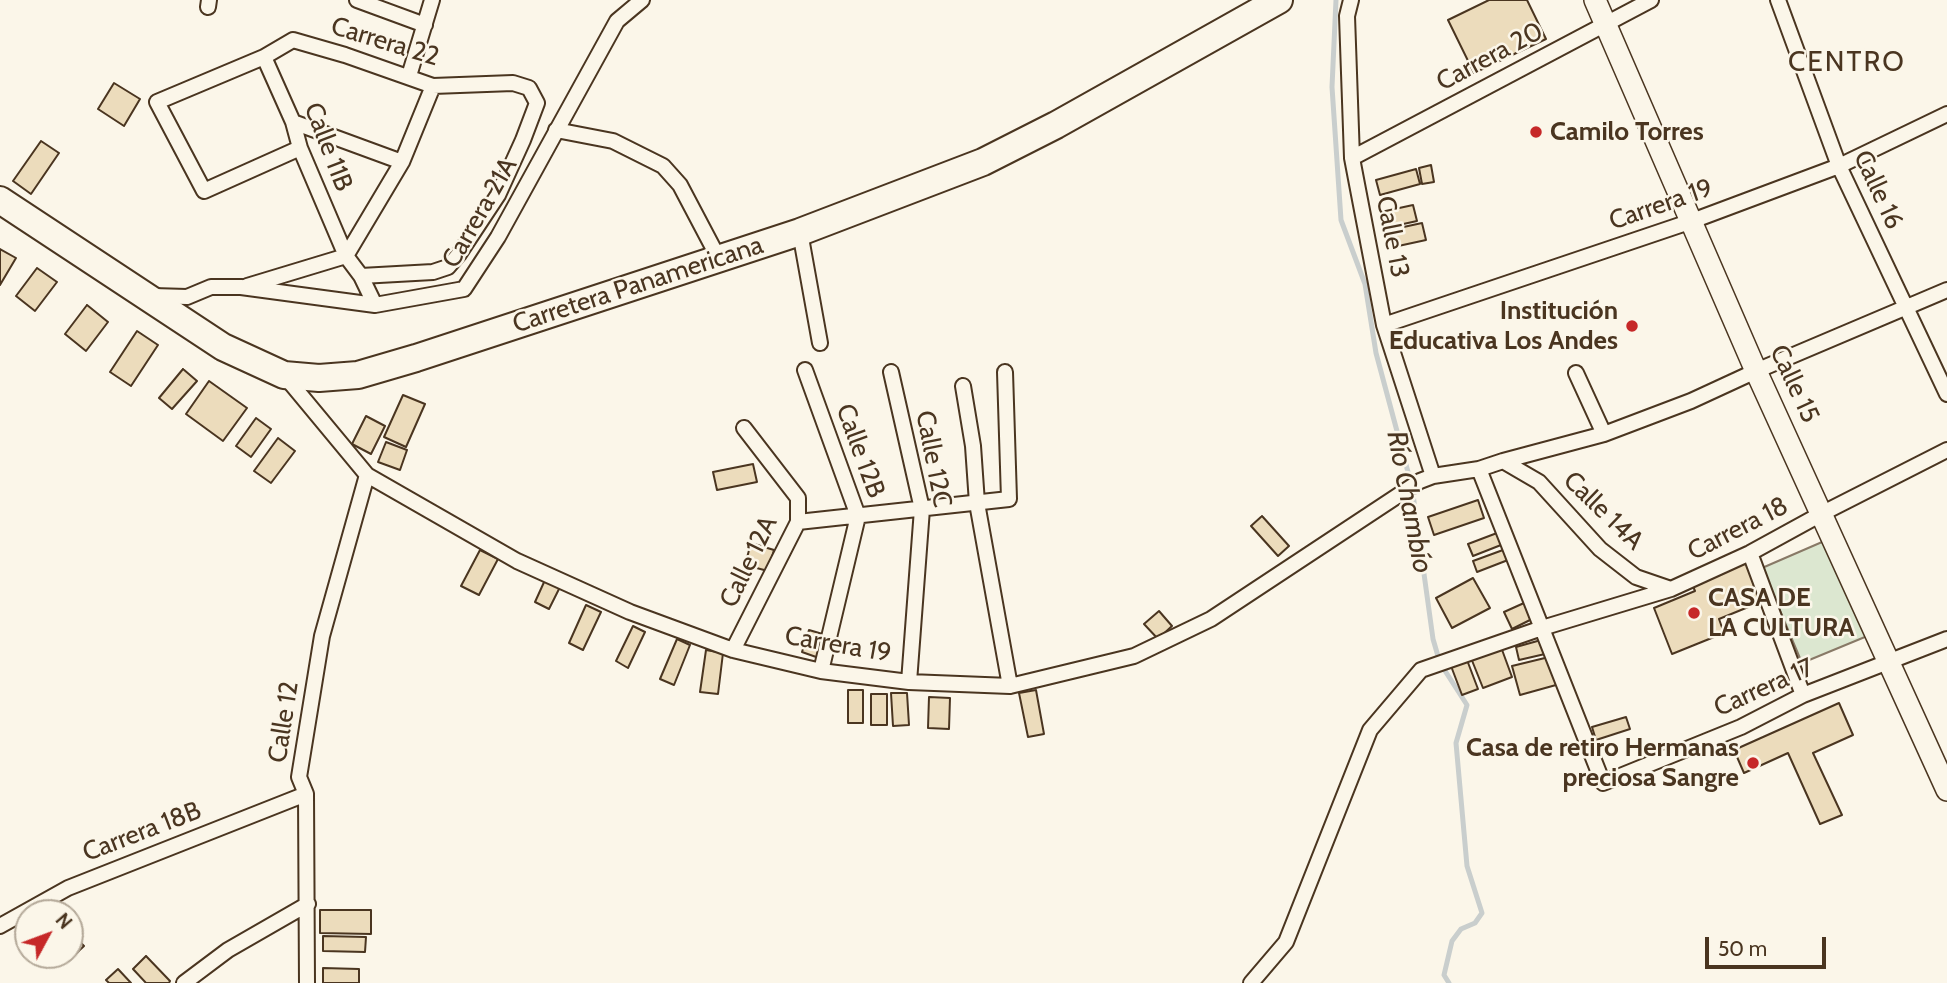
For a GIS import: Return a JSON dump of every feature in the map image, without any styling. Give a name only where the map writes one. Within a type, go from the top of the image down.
[{"type":"highway","name":"Carretera Panamericana","points":[[0,200],[223,347],[284,375],[318,378],[358,375],[800,232],[983,162],[1056,125],[1279,0]]},
{"type":"main road","name":"Calle 15","points":[[1595,0],[1756,370],[1947,790]]},
{"type":"street","points":[[357,0],[425,25]]},
{"type":"street","points":[[409,76],[432,0]]},
{"type":"street","name":"Carrera 21A","points":[[148,296],[187,297],[211,287],[241,287],[375,305],[464,289],[498,237],[617,20],[642,0]]},
{"type":"street","name":"Calle 13","points":[[1351,0],[1347,16],[1352,158],[1384,325],[1427,479]]},
{"type":"street","name":"Carrera 20","points":[[1352,158],[1651,0]]},
{"type":"street","name":"Calle 16","points":[[1778,0],[1839,166],[1947,394]]},
{"type":"street","name":"Carrera 22","points":[[264,57],[293,40],[433,86],[513,83],[529,88],[537,103],[498,195],[448,267],[433,272],[361,276]]},
{"type":"street","points":[[264,57],[157,102],[204,191],[300,148]]},
{"type":"street","name":"Calle 11B","points":[[264,57],[346,256],[361,276],[375,305]]},
{"type":"street","points":[[241,287],[346,256],[402,162],[433,86]]},
{"type":"street","name":"Carrera 19","points":[[1384,325],[1692,221],[1839,166],[1947,114]]},
{"type":"street","points":[[293,122],[402,162]]},
{"type":"street","points":[[556,130],[613,141],[663,166],[680,185],[719,259]]},
{"type":"street","points":[[800,232],[820,343]]},
{"type":"street","points":[[1427,479],[1479,469],[1604,434],[1691,401],[1756,370],[1947,290]]},
{"type":"street","name":"Calle 12B","points":[[805,370],[858,516],[821,671]]},
{"type":"street","name":"Calle 12C","points":[[891,372],[922,509],[909,682]]},
{"type":"street","points":[[798,522],[1009,499],[1005,372]]},
{"type":"street","points":[[1576,373],[1604,434]]},
{"type":"street","name":"Carrera 19","points":[[284,375],[367,474],[517,561],[630,612],[733,650],[821,671],[909,682],[1010,686],[1134,656],[1211,619],[1403,491],[1427,479]]},
{"type":"street","points":[[963,386],[973,446],[977,503],[1010,686]]},
{"type":"street","name":"Calle 12A","points":[[733,650],[798,522],[798,498],[744,428]]},
{"type":"street","name":"Carrera 18","points":[[1251,983],[1286,942],[1370,730],[1420,670],[1542,628],[1671,589],[1750,552],[1947,450]]},
{"type":"street","name":"Calle 14A","points":[[1503,461],[1539,482],[1600,549],[1636,577],[1671,589]]},
{"type":"street","points":[[1479,469],[1542,628]]},
{"type":"street","name":"Calle 12","points":[[307,983],[306,794],[299,778],[322,636],[367,474]]},
{"type":"street","points":[[1750,552],[1803,695]]},
{"type":"street","name":"Carrera 17","points":[[1542,628],[1603,783],[1741,727],[1803,695],[1947,639]]},
{"type":"street","name":"Carrera 18B","points":[[0,926],[68,888],[306,794]]},
{"type":"street","points":[[184,983],[228,950],[308,904]]},
{"type":"green space","points":[[1829,539],[1877,632],[1802,663],[1762,568]]},
{"type":"building","points":[[1489,0],[1527,0],[1546,39],[1474,73],[1448,20]]},
{"type":"building","points":[[114,83],[140,99],[124,126],[98,109]]},
{"type":"building","points":[[41,141],[59,153],[31,194],[13,181]]},
{"type":"building","points":[[1431,165],[1434,182],[1422,184],[1419,168]]},
{"type":"building","points":[[1416,169],[1420,184],[1380,195],[1376,180]]},
{"type":"building","points":[[1413,205],[1417,221],[1385,228],[1381,212]]},
{"type":"building","points":[[1422,223],[1426,240],[1389,248],[1385,231]]},
{"type":"building","points":[[0,249],[16,258],[0,285]]},
{"type":"building","points":[[37,268],[57,282],[35,311],[16,296]]},
{"type":"building","points":[[87,305],[108,322],[86,351],[65,334]]},
{"type":"building","points":[[137,331],[158,345],[131,386],[110,372]]},
{"type":"building","points":[[183,369],[197,381],[172,409],[159,398]]},
{"type":"building","points":[[209,381],[247,408],[223,441],[186,414]]},
{"type":"building","points":[[403,395],[425,404],[406,447],[384,437]]},
{"type":"building","points":[[366,416],[385,426],[371,454],[352,444]]},
{"type":"building","points":[[256,418],[271,429],[251,457],[236,446]]},
{"type":"building","points":[[278,438],[295,451],[271,483],[254,471]]},
{"type":"building","points":[[386,442],[407,450],[400,470],[378,462]]},
{"type":"building","points":[[753,464],[757,482],[717,490],[713,472]]},
{"type":"building","points":[[1478,500],[1484,518],[1434,535],[1428,517]]},
{"type":"building","points":[[1262,516],[1289,546],[1278,556],[1251,526]]},
{"type":"building","points":[[1497,533],[1501,545],[1473,556],[1468,544]]},
{"type":"building","points":[[751,543],[774,550],[768,571],[745,565]]},
{"type":"building","points":[[480,550],[498,559],[479,595],[461,586]]},
{"type":"building","points":[[1503,550],[1508,560],[1477,572],[1473,561]]},
{"type":"building","name":"CASA DE LA CULTURA","points":[[1748,562],[1763,601],[1719,619],[1724,633],[1672,654],[1654,608],[1695,591],[1692,584]]},
{"type":"building","points":[[1473,578],[1490,608],[1452,628],[1436,598]]},
{"type":"building","points":[[545,580],[560,587],[549,609],[535,602]]},
{"type":"building","points":[[1524,603],[1532,619],[1512,629],[1504,612]]},
{"type":"building","points":[[586,605],[601,612],[583,650],[569,643]]},
{"type":"building","points":[[1159,611],[1172,626],[1158,639],[1144,624]]},
{"type":"building","points":[[633,626],[645,632],[628,668],[616,661]]},
{"type":"building","points":[[809,630],[826,635],[819,658],[802,652]]},
{"type":"building","points":[[677,639],[690,645],[674,685],[660,679]]},
{"type":"building","points":[[1541,640],[1545,654],[1519,660],[1516,647]]},
{"type":"building","points":[[1501,647],[1512,677],[1483,688],[1471,658]]},
{"type":"building","points":[[706,650],[723,653],[718,694],[700,692]]},
{"type":"building","points":[[1549,657],[1556,685],[1520,695],[1512,666]]},
{"type":"building","points":[[1467,660],[1478,689],[1462,695],[1451,666]]},
{"type":"building","points":[[848,690],[863,690],[863,723],[848,723]]},
{"type":"building","points":[[1036,690],[1044,734],[1028,737],[1019,693]]},
{"type":"building","points":[[891,693],[907,693],[909,725],[893,726]]},
{"type":"building","points":[[871,694],[887,694],[887,725],[871,725]]},
{"type":"building","points":[[929,697],[950,698],[949,729],[928,728]]},
{"type":"building","name":"Casa de retiro Hermanas preciosa Sangre","points":[[1839,703],[1853,735],[1813,753],[1842,815],[1820,824],[1788,753],[1744,773],[1734,750]]},
{"type":"building","points":[[1626,717],[1630,729],[1596,740],[1592,727]]},
{"type":"building","points":[[320,910],[371,910],[371,934],[320,933]]},
{"type":"building","points":[[323,936],[366,937],[365,952],[323,951]]},
{"type":"building","points":[[146,956],[169,983],[146,983],[133,969]]},
{"type":"building","points":[[323,968],[359,969],[359,983],[323,983]]},
{"type":"building","points":[[118,969],[131,983],[109,983],[106,980]]},
{"type":"waterway","name":"Río Chambío","points":[[1336,0],[1332,87],[1341,220],[1365,284],[1376,353],[1412,487],[1433,639],[1440,663],[1467,705],[1456,743],[1467,866],[1482,913],[1475,923],[1461,929],[1452,941],[1444,975],[1449,983]]},
{"type":"place","name":"Camilo Torres","points":[[1536,132]]},
{"type":"place","name":"Institución Educativa Los Andes","points":[[1632,326]]},
{"type":"place","name":"CASA DE LA CULTURA","points":[[1694,613]]},
{"type":"place","name":"Casa de retiro Hermanas preciosa Sangre","points":[[1753,763]]},
{"type":"district","name":"CENTRO","points":[[1847,63]]}]
